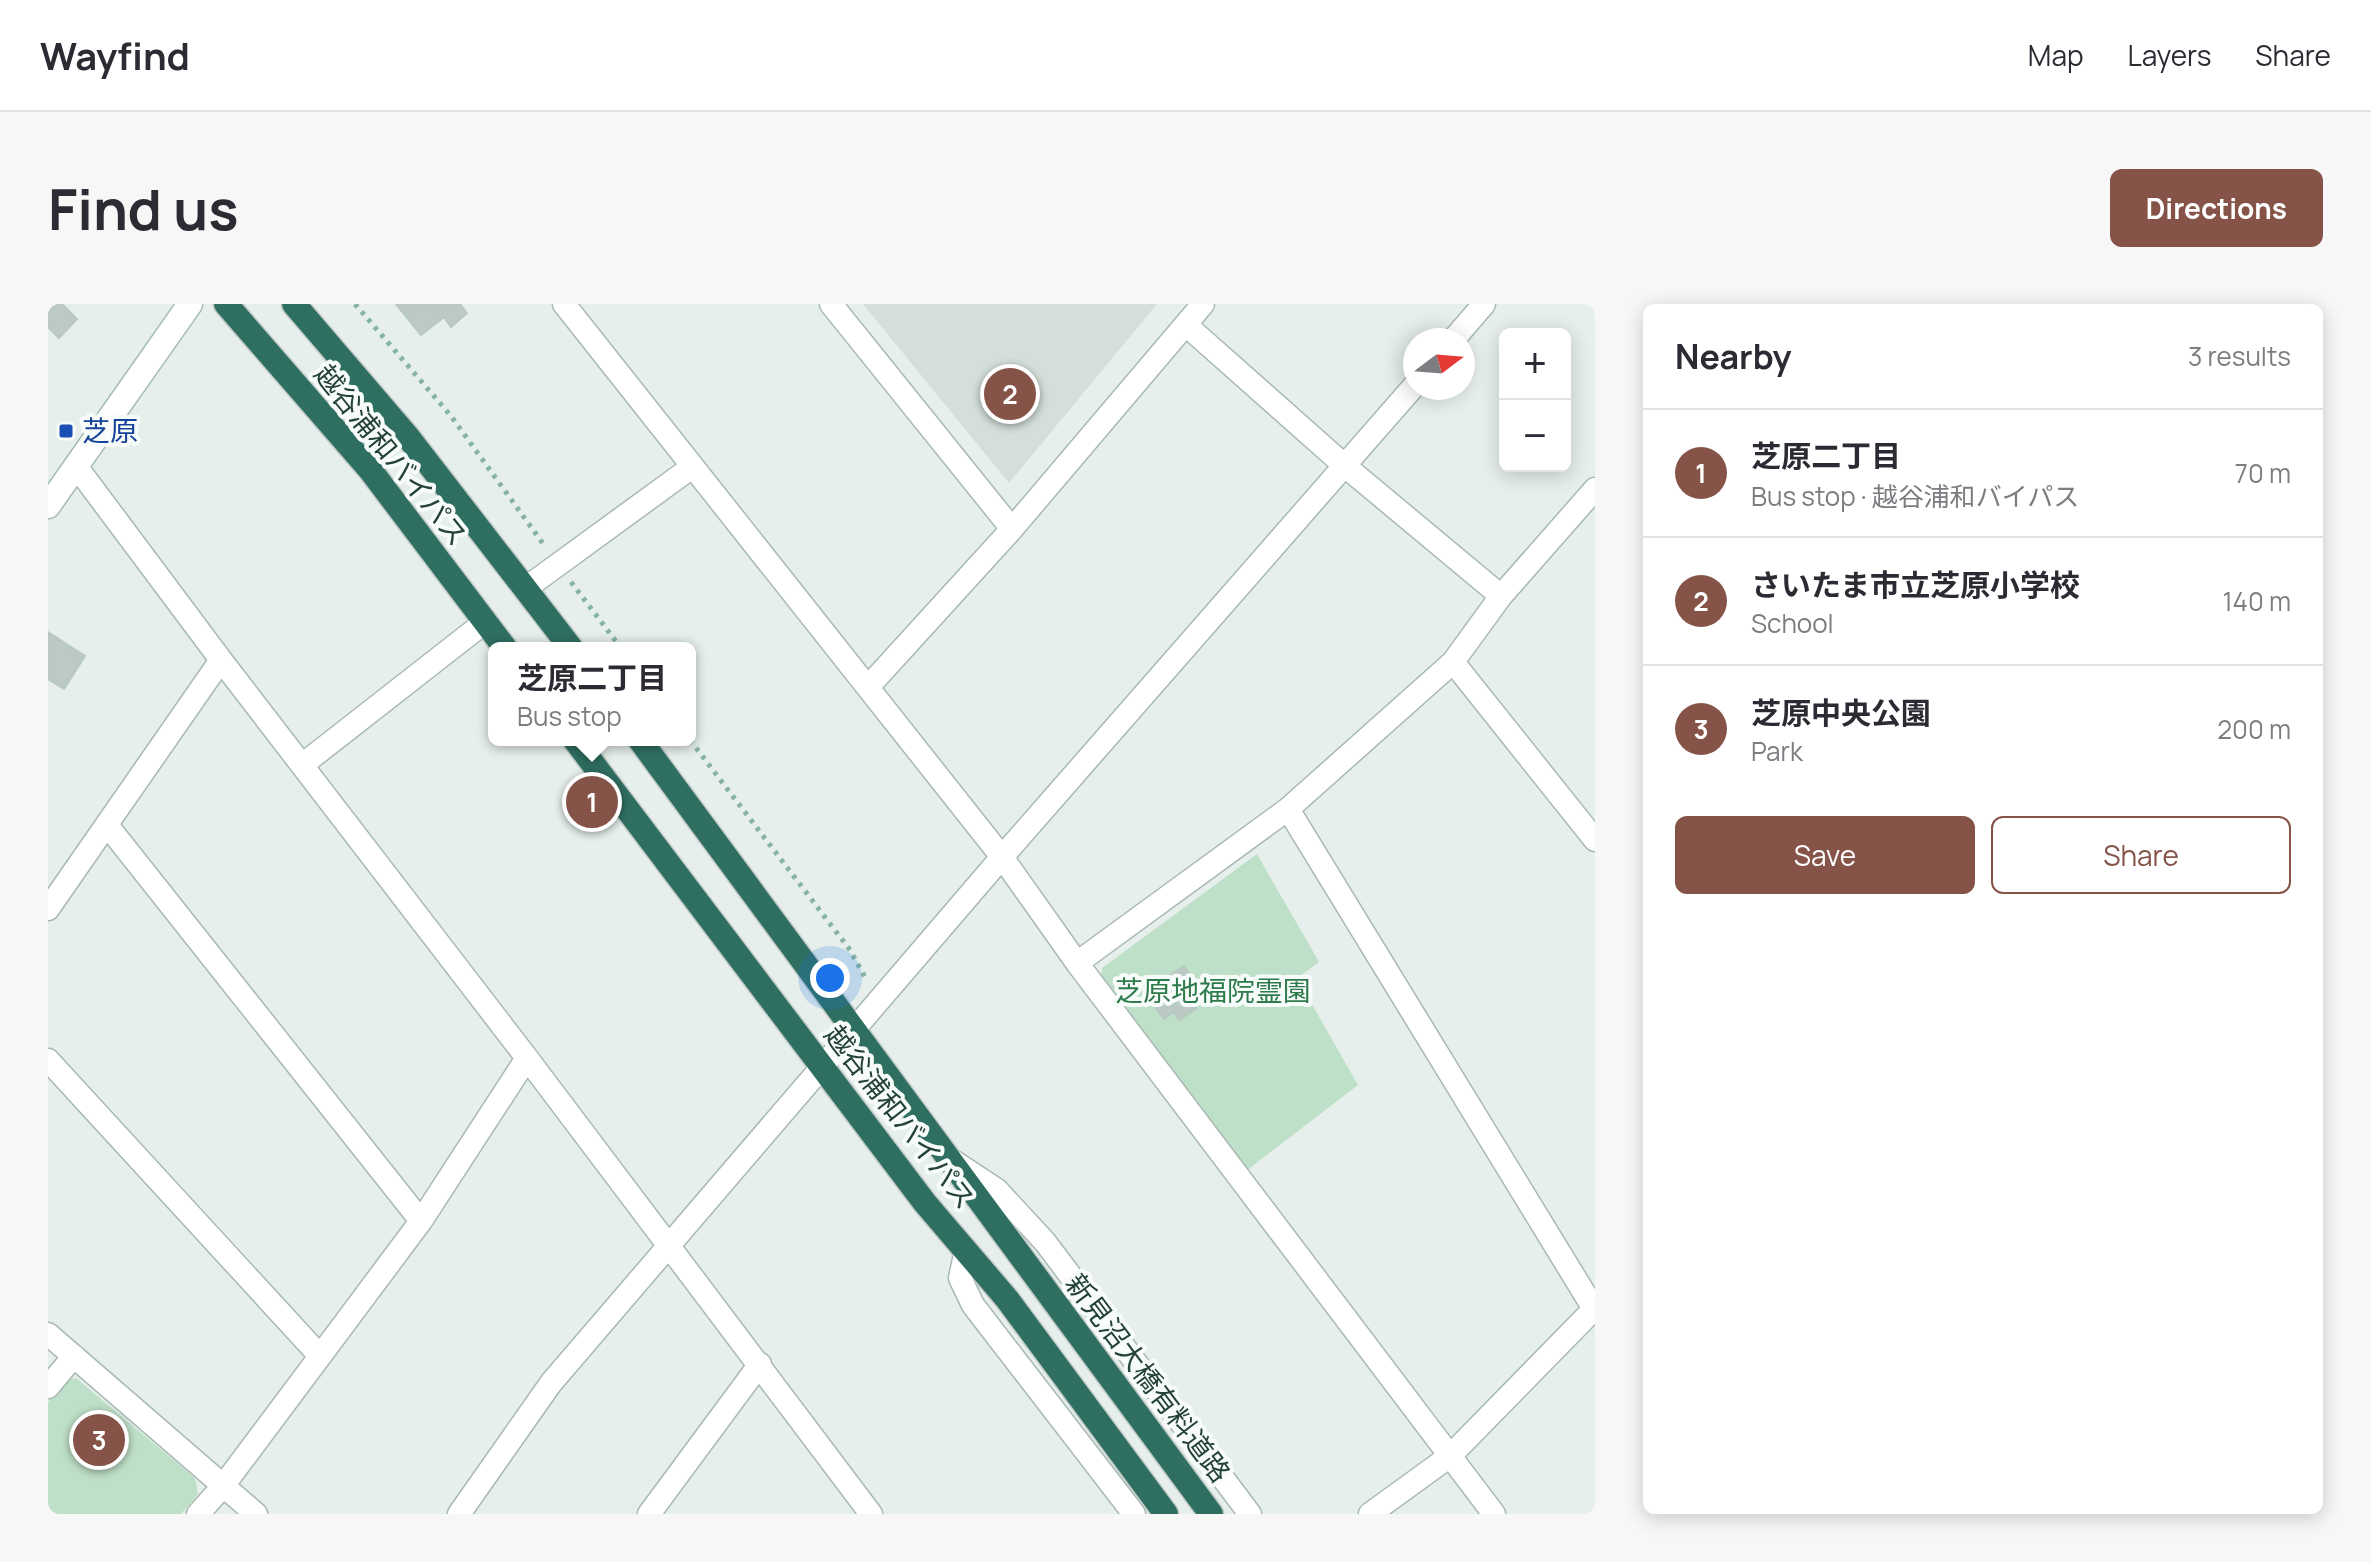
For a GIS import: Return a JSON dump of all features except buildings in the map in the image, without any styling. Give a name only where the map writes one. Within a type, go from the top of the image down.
[{"type":"highway","name":"越谷浦和バイパス","points":[[226,304],[371,471],[500,642]]},
{"type":"highway","name":"越谷浦和バイパス","points":[[294,304],[408,437],[566,642]]},
{"type":"highway","name":"越谷浦和バイパス","points":[[580,746],[925,1203],[1007,1299],[1166,1514]]},
{"type":"highway","name":"越谷浦和バイパス","points":[[644,746],[1036,1278]]},
{"type":"highway","name":"新見沼大橋有料道路","points":[[1036,1278],[1211,1514]]},
{"type":"street","points":[[48,506],[190,304]]},
{"type":"street","points":[[564,304],[1002,857],[1077,963],[1494,1514]]},
{"type":"street","points":[[831,304],[1012,529]]},
{"type":"street","points":[[868,687],[1012,529],[1203,304]]},
{"type":"street","points":[[1463,328],[1484,304]]},
{"type":"street","points":[[1186,325],[1345,466],[1501,596]]},
{"type":"street","points":[[459,1514],[551,1383],[1002,857],[1403,399]]},
{"type":"street","points":[[76,466],[760,1364],[866,1512]]},
{"type":"street","points":[[526,588],[692,467]]},
{"type":"street","points":[[1077,963],[1288,809],[1453,662],[1501,596],[1592,497]]},
{"type":"street","points":[[302,765],[485,622]]},
{"type":"street","points":[[48,909],[221,660]]},
{"type":"street","points":[[1453,662],[1595,840]]},
{"type":"street","points":[[1288,809],[1595,1308],[1450,1456],[1370,1514]]},
{"type":"street","points":[[107,825],[421,1221]]},
{"type":"street","points":[[198,1514],[223,1486],[421,1221],[527,1058]]},
{"type":"street","points":[[48,1060],[320,1356]]},
{"type":"street","points":[[952,1161],[997,1190],[1045,1242],[1250,1514]]},
{"type":"street","points":[[966,1250],[960,1278],[973,1305],[1134,1514]]},
{"type":"street","points":[[48,1334],[256,1514]]},
{"type":"street","points":[[48,1387],[74,1356]]},
{"type":"street","points":[[649,1514],[760,1364]]},
{"type":"path","points":[[355,304],[451,416],[616,642]]},
{"type":"path","points":[[695,746],[850,950],[869,984]]},
{"type":"shaded area","points":[[863,304],[1157,304],[1009,483]]},
{"type":"green space","name":"芝原地福院霊園","points":[[1257,854],[1319,962],[1297,978],[1358,1085],[1246,1171],[1101,981],[1102,968]]},
{"type":"green space","points":[[76,1378],[195,1478],[198,1494],[181,1514],[48,1514],[48,1402],[66,1380]]},
{"type":"place","name":"さいたま市立芝原小学校","points":[[1010,394]]},
{"type":"place","name":"芝原","points":[[66,431]]},
{"type":"place","name":"芝原二丁目","points":[[592,802]]},
{"type":"place","name":"芝原中央公園","points":[[99,1440]]}]
